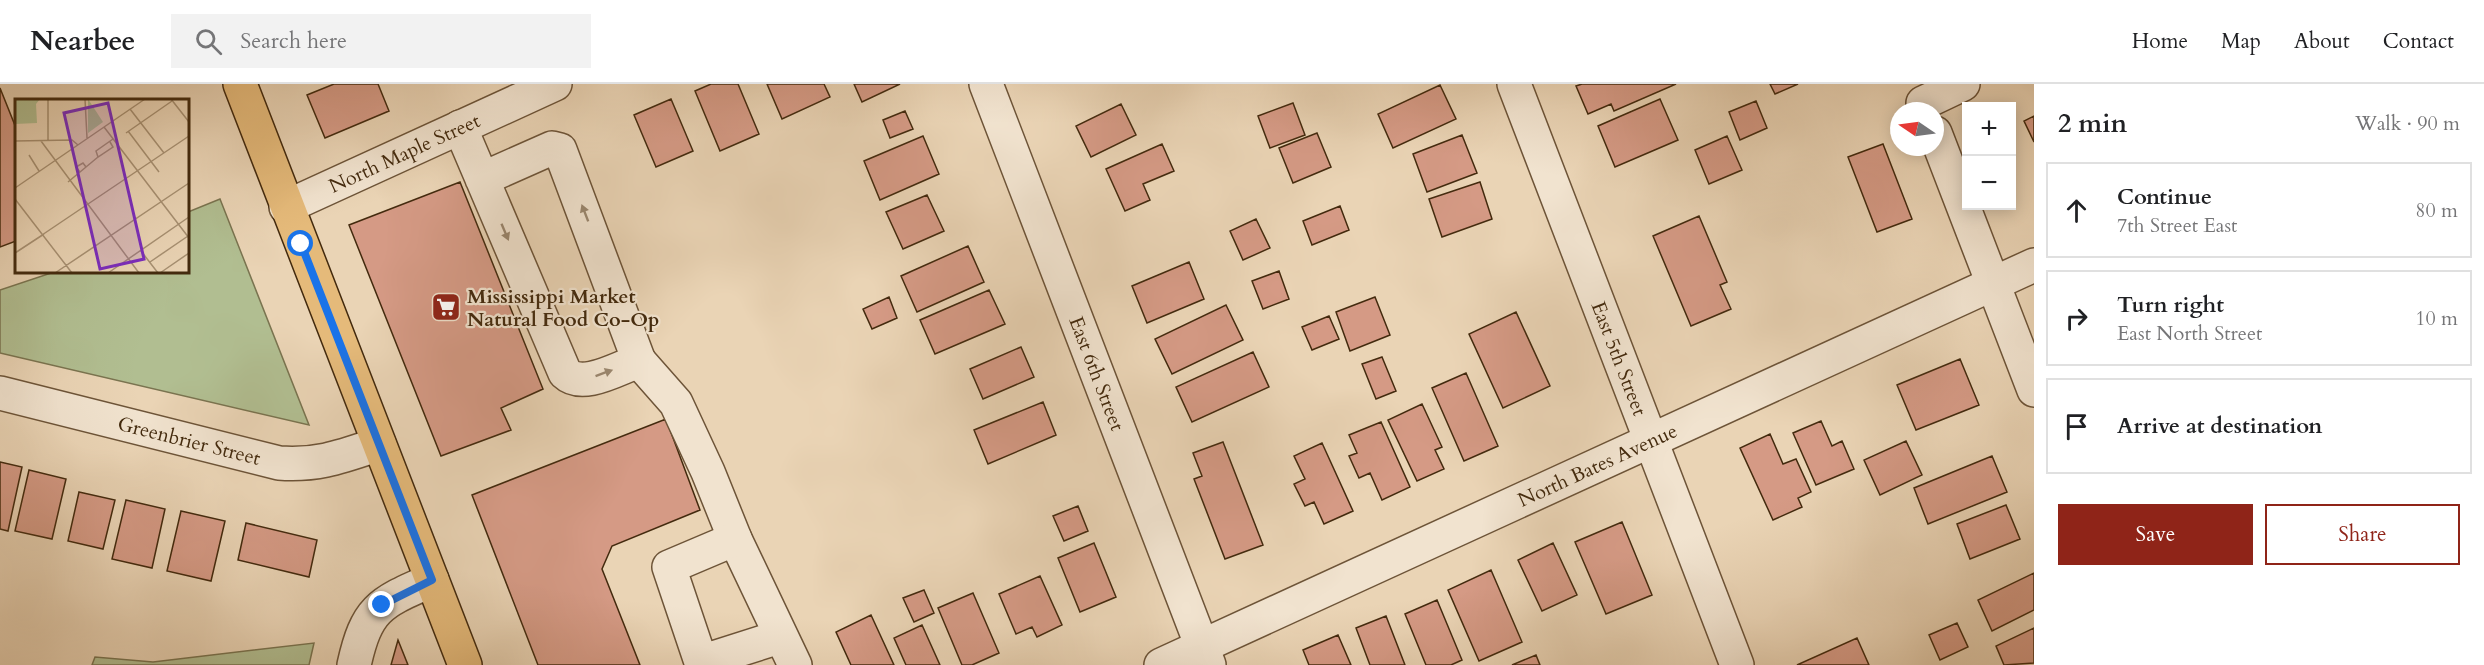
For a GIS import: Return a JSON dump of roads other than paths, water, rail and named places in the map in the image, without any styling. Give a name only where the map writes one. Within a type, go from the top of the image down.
[{"type":"main road","points":[[240,84],[465,665]]},
{"type":"street","name":"North Maple Street","points":[[286,207],[555,84]]},
{"type":"street","name":"East 6th Street","points":[[986,84],[1205,656]]},
{"type":"street","name":"East 5th Street","points":[[1514,84],[1737,665]]},
{"type":"street","points":[[1922,99],[1963,84]]},
{"type":"street","points":[[460,127],[565,373],[576,381],[583,381],[639,361]]},
{"type":"street","points":[[482,179],[552,148],[560,150],[639,361],[676,403],[708,472],[735,539],[795,665]]},
{"type":"street","points":[[1944,156],[2034,390]]},
{"type":"street","name":"North Bates Avenue","points":[[1161,665],[1205,656],[1652,441],[2034,265]]},
{"type":"street","name":"Greenbrier Street","points":[[0,393],[279,463],[307,465],[329,461],[379,444]]},
{"type":"street","points":[[735,539],[669,567],[701,662],[780,637]]},
{"type":"street","points":[[354,665],[361,635],[374,611],[396,596],[432,580]]},
{"type":"place","name":"Mississippi Market Natural Food Co-Op","points":[[446,307]]}]
